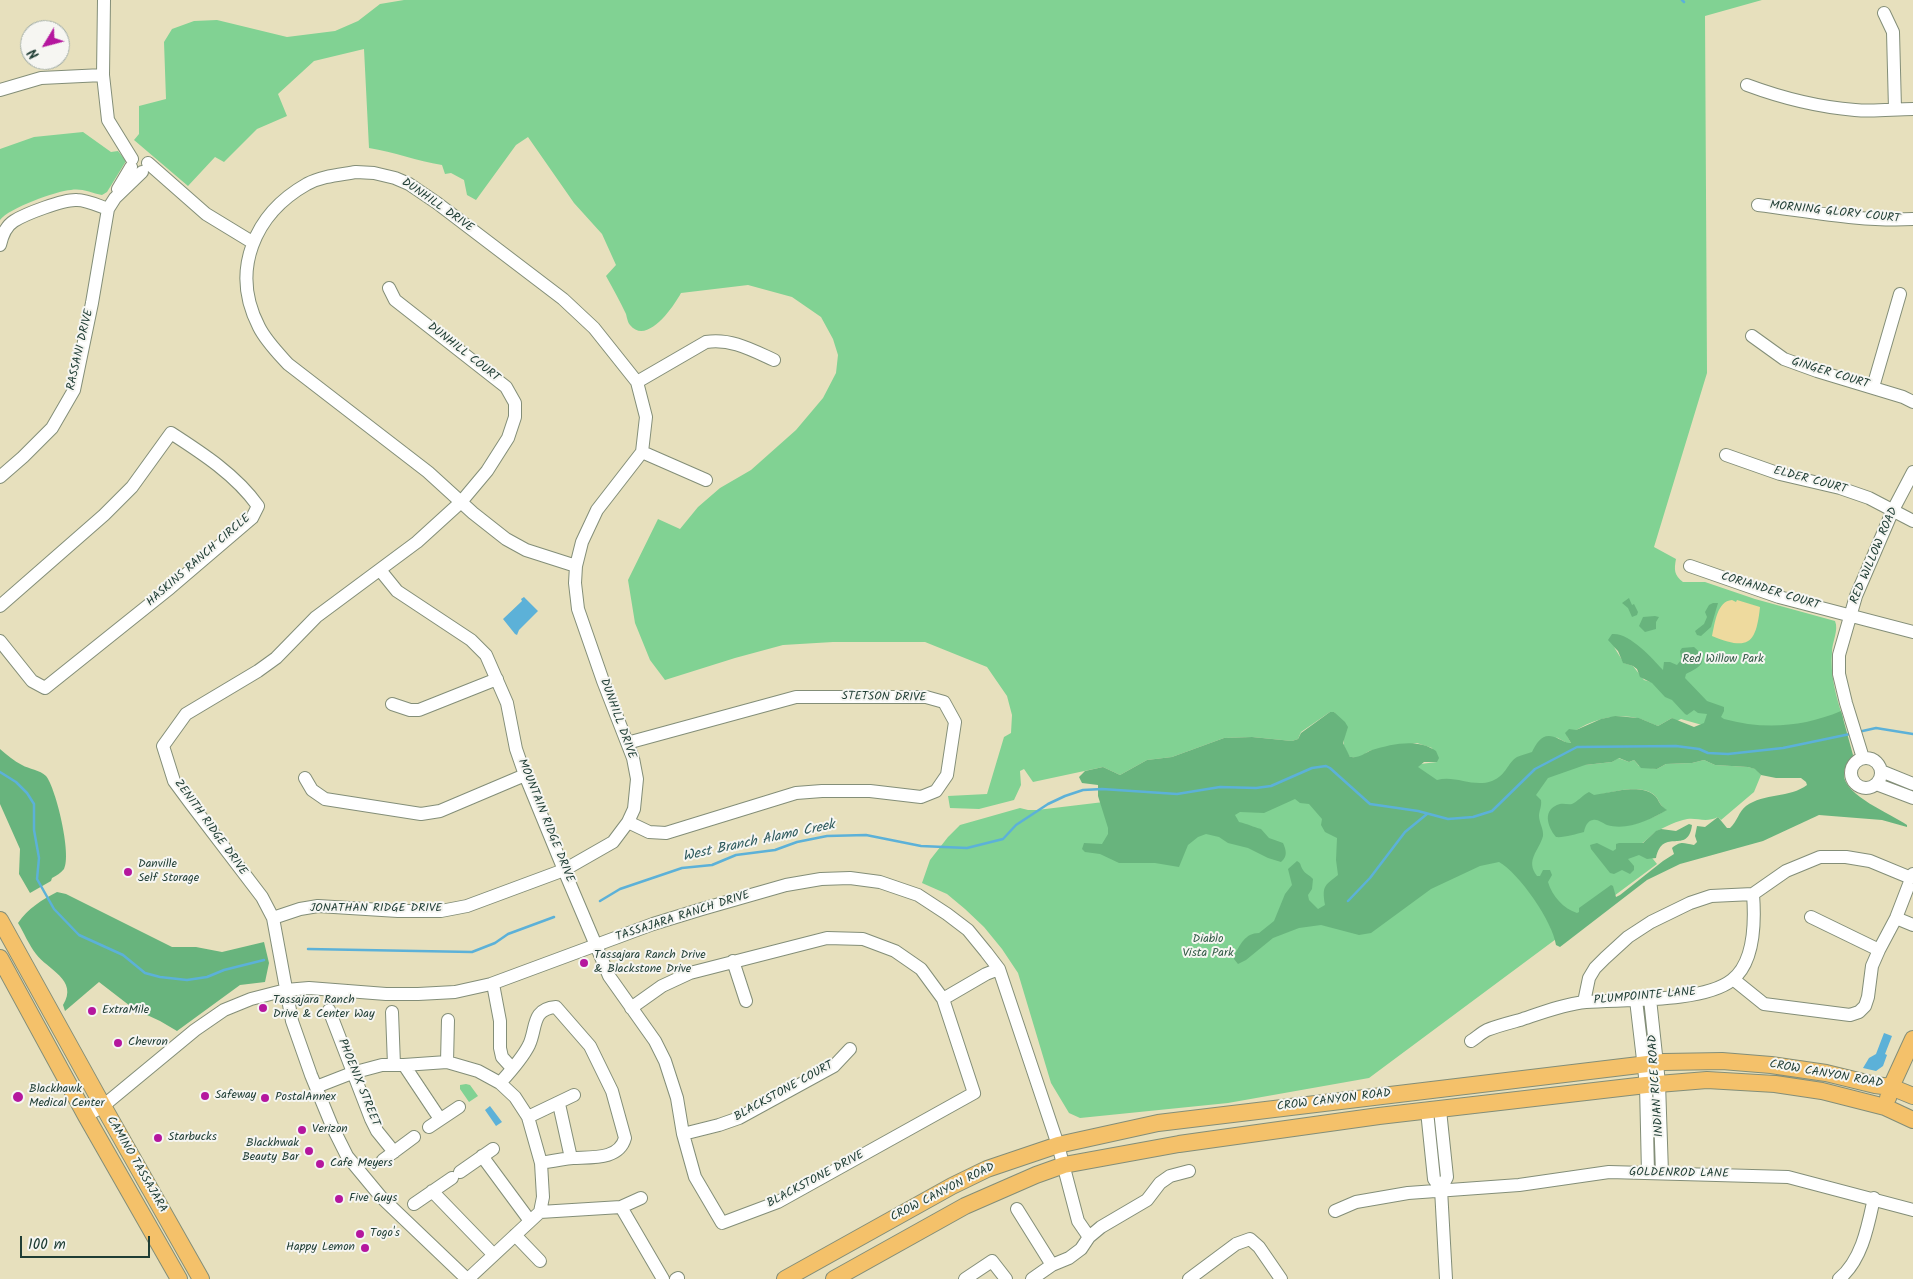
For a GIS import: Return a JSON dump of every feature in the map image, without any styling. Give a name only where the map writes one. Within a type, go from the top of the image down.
[{"type":"main road","name":"CAMINO TASSAJARA","points":[[0,920],[102,1106],[201,1279]]},
{"type":"main road","name":"CAMINO TASSAJARA","points":[[0,958],[86,1116],[180,1279]]},
{"type":"main road","points":[[1885,1107],[1891,1087],[1913,1039]]},
{"type":"main road","name":"CROW CANYON ROAD","points":[[785,1279],[952,1186],[987,1169],[1058,1145],[1168,1122],[1650,1064],[1722,1061],[1771,1064],[1826,1073],[1891,1087],[1913,1095]]},
{"type":"main road","name":"CROW CANYON ROAD","points":[[834,1279],[965,1206],[1036,1175],[1064,1165],[1179,1144],[1370,1118],[1652,1084],[1707,1080],[1775,1084],[1822,1091],[1885,1107],[1908,1118]]},
{"type":"main road","points":[[1908,1118],[1913,1095]]},
{"type":"street","points":[[104,0],[103,75],[108,120],[139,164],[179,189],[206,214],[252,242]]},
{"type":"street","points":[[1884,13],[1893,32],[1895,109]]},
{"type":"street","points":[[0,90],[41,78],[103,75]]},
{"type":"street","points":[[1747,85],[1776,96],[1818,106],[1857,111],[1913,109]]},
{"type":"street","points":[[0,244],[1,237],[14,221],[62,202],[78,200],[111,204],[139,164]]},
{"type":"street","name":"DUNHILL DRIVE","points":[[564,870],[613,842],[628,822],[634,809],[637,779],[633,758],[578,609],[575,583],[576,566],[582,542],[596,510],[642,452],[646,417],[637,382],[594,328],[563,299],[437,203],[409,184],[395,178],[374,173],[356,172],[325,177],[308,184],[282,201],[272,211],[252,242],[247,283],[251,308],[260,328],[276,351],[288,364],[329,397],[428,472],[506,540],[526,550],[576,566]]},
{"type":"street","name":"RASSANI DRIVE","points":[[0,477],[52,428],[74,390],[111,204]]},
{"type":"street","name":"MORNING GLORY COURT","points":[[1758,205],[1847,216],[1898,220],[1913,219]]},
{"type":"street","name":"DUNHILL COURT","points":[[389,288],[395,300],[506,387],[515,403],[515,417],[508,438],[487,471],[461,502]]},
{"type":"street","points":[[1873,387],[1900,294]]},
{"type":"street","name":"GINGER COURT","points":[[1752,336],[1784,359],[1817,371],[1873,387],[1913,402]]},
{"type":"street","points":[[637,382],[706,342],[719,340],[740,345],[774,360]]},
{"type":"street","name":"HASKINS RANCH CIRCLE","points":[[0,606],[132,488],[171,433],[214,462],[248,492],[258,506],[252,518],[178,582],[45,688],[32,681],[0,640]]},
{"type":"street","points":[[642,452],[706,480]]},
{"type":"street","name":"ELDER COURT","points":[[1726,455],[1780,474],[1840,488],[1869,498],[1913,521]]},
{"type":"street","name":"RED WILLOW ROAD","points":[[1861,753],[1839,674],[1839,655],[1856,596],[1893,510],[1913,472]]},
{"type":"street","name":"ZENITH RIDGE DRIVE","points":[[461,502],[417,542],[316,617],[276,658],[258,671],[186,714],[163,746],[174,781],[262,897],[272,918],[292,1020],[316,1087],[347,1156],[382,1197],[467,1279]]},
{"type":"street","name":"CORIANDER COURT","points":[[1690,566],[1779,597],[1913,632]]},
{"type":"street","name":"MOUNTAIN RIDGE DRIVE","points":[[380,570],[396,591],[470,640],[486,655],[507,703],[516,749],[525,775],[596,946]]},
{"type":"street","points":[[392,704],[410,710],[419,710],[497,679]]},
{"type":"street","name":"STETSON DRIVE","points":[[627,743],[769,702],[796,697],[926,696],[944,702],[955,722],[947,775],[936,791],[922,797],[870,791],[822,791],[796,794],[666,833],[650,832],[628,822]]},
{"type":"street","points":[[1881,771],[1880,778],[1876,784],[1863,788],[1853,780],[1851,768],[1861,753],[1874,760],[1881,771],[1913,784]]},
{"type":"street","points":[[305,778],[312,790],[325,799],[421,814],[440,810],[525,775]]},
{"type":"street","points":[[1876,784],[1913,798]]},
{"type":"street","points":[[1584,1002],[1589,978],[1595,968],[1628,937],[1651,922],[1690,903],[1711,896],[1753,894],[1786,871],[1820,857],[1846,857],[1870,862],[1912,876],[1896,918],[1878,950],[1872,966],[1865,1006],[1859,1012],[1850,1015],[1764,1004],[1733,979],[1746,961],[1751,944],[1755,919],[1753,894]]},
{"type":"street","name":"JONATHAN RIDGE DRIVE","points":[[272,918],[300,909],[318,906],[398,911],[441,911],[467,906],[564,870]]},
{"type":"street","name":"TASSAJARA RANCH DRIVE","points":[[86,1116],[102,1106],[195,1030],[224,1010],[251,999],[286,990],[309,988],[418,994],[455,992],[493,984],[662,921],[777,888],[821,879],[850,878],[880,882],[918,895],[968,930],[999,969],[1058,1145],[1078,1220],[1089,1237]]},
{"type":"street","points":[[1810,918],[1878,950]]},
{"type":"street","points":[[1896,918],[1913,925]]},
{"type":"street","name":"BLACKSTONE DRIVE","points":[[596,946],[609,976],[655,1041],[665,1061],[677,1098],[683,1134],[695,1177],[722,1224],[778,1202],[974,1093],[943,999],[921,969],[895,951],[863,940],[827,938],[690,973],[662,986],[632,1008]]},
{"type":"street","points":[[733,961],[746,1001]]},
{"type":"street","points":[[943,999],[986,974],[999,969]]},
{"type":"street","name":"PLUMPOINTE LANE","points":[[1471,1041],[1486,1030],[1549,1010],[1584,1002],[1650,999],[1701,993],[1723,986],[1733,979]]},
{"type":"street","points":[[493,984],[500,1021],[502,1057],[512,1068]]},
{"type":"street","name":"INDIAN RICE ROAD","points":[[1650,999],[1650,1064],[1662,1173]]},
{"type":"street","name":"INDIAN RICE ROAD","points":[[1636,1000],[1650,1064]]},
{"type":"street","points":[[500,1083],[529,1044],[533,1027],[540,1014],[549,1008],[556,1007],[590,1046],[612,1090],[626,1138],[623,1146],[614,1153],[600,1157],[571,1158],[541,1163]]},
{"type":"street","name":"PHOENIX STREET","points":[[329,1010],[371,1119],[377,1131],[394,1152]]},
{"type":"street","points":[[392,1012],[399,1065],[440,1119]]},
{"type":"street","points":[[447,1062],[448,1020]]},
{"type":"street","name":"BLACKSTONE COURT","points":[[683,1134],[739,1118],[834,1066],[850,1049]]},
{"type":"street","points":[[316,1087],[352,1073],[382,1065],[447,1062],[472,1068],[500,1083],[517,1100],[528,1117],[541,1163],[543,1197],[540,1212],[467,1279]]},
{"type":"street","name":"INDIAN RICE ROAD","points":[[1648,1173],[1652,1084]]},
{"type":"street","points":[[528,1117],[574,1096]]},
{"type":"street","points":[[559,1104],[571,1158]]},
{"type":"street","points":[[429,1126],[459,1107]]},
{"type":"street","points":[[1434,1111],[1434,1179],[1441,1189],[1446,1279]]},
{"type":"street","points":[[384,1160],[414,1138]]},
{"type":"street","points":[[414,1204],[488,1152],[530,1221]]},
{"type":"street","points":[[1032,1279],[1069,1258],[1081,1249],[1089,1237],[1101,1227],[1146,1200],[1160,1183],[1170,1176],[1188,1171]]},
{"type":"street","name":"GOLDENROD LANE","points":[[1335,1211],[1356,1202],[1408,1193],[1519,1184],[1609,1172],[1788,1177],[1874,1198],[1913,1210]]},
{"type":"street","points":[[432,1191],[493,1254]]},
{"type":"street","points":[[540,1212],[621,1207],[640,1198]]},
{"type":"street","points":[[1839,1279],[1855,1259],[1864,1240],[1874,1198]]},
{"type":"street","points":[[621,1207],[663,1279]]},
{"type":"street","points":[[1017,1209],[1052,1266]]},
{"type":"street","points":[[515,1235],[540,1261]]},
{"type":"street","points":[[1189,1279],[1236,1244],[1250,1240],[1259,1247],[1281,1279]]},
{"type":"street","points":[[965,1279],[992,1261],[1006,1279]]},
{"type":"green space","points":[[404,0],[1762,0],[1705,16],[1707,373],[1654,547],[1676,559],[1675,572],[1683,582],[1705,582],[1755,599],[1835,621],[1832,669],[1836,694],[1843,718],[1737,735],[1681,719],[1677,721],[1672,718],[1658,726],[1640,719],[1618,717],[1592,722],[1583,726],[1567,736],[1571,743],[1556,737],[1585,765],[1612,762],[1618,758],[1629,762],[1634,760],[1639,766],[1657,769],[1666,764],[1692,763],[1704,760],[1715,765],[1756,769],[1761,775],[1754,792],[1721,820],[1718,817],[1708,820],[1688,819],[1672,824],[1653,834],[1641,844],[1657,864],[1369,1078],[1228,1103],[1080,1118],[1069,1113],[1051,1083],[1018,973],[984,927],[965,909],[947,894],[922,883],[930,860],[948,837],[960,825],[1020,808],[1037,810],[1437,762],[1432,748],[1417,743],[1369,751],[1359,758],[1350,757],[1344,745],[1346,732],[1334,712],[1330,712],[1301,732],[1298,739],[1292,741],[1252,737],[1224,738],[1172,757],[1147,760],[1120,775],[1103,767],[1033,782],[1024,769],[1020,771],[1021,785],[1014,800],[979,809],[950,808],[948,796],[987,794],[1004,737],[1011,733],[1012,715],[1007,696],[987,667],[925,642],[833,642],[783,645],[665,680],[650,660],[635,623],[628,580],[658,519],[680,529],[698,507],[720,488],[751,470],[796,430],[823,398],[836,373],[838,355],[833,339],[821,317],[792,297],[748,285],[681,293],[666,314],[652,328],[644,331],[637,330],[629,324],[624,309],[606,276],[616,265],[602,234],[574,203],[528,137],[516,145],[476,200],[467,195],[464,180],[451,173],[445,174],[442,165],[369,148],[364,49],[314,61],[278,94],[287,116],[257,129],[224,162],[215,157],[188,186],[134,140],[139,134],[139,106],[166,99],[164,42],[172,29],[194,21],[217,20],[287,37],[335,31],[358,21],[380,4]],"holes":[[[1614,647],[1651,682],[1644,680],[1633,666],[1624,663]],[[1631,789],[1650,792],[1654,794],[1666,810],[1635,824],[1602,794]]]},
{"type":"green space","points":[[83,132],[111,152],[118,151],[126,161],[107,192],[102,195],[83,190],[55,193],[22,205],[0,220],[0,149],[34,137]]},
{"type":"green space","points":[[1629,598],[1638,612],[1637,615],[1632,617],[1628,608],[1622,603]]},
{"type":"green space","points":[[1718,603],[1711,627],[1701,636],[1697,635],[1695,631],[1704,624],[1707,617],[1705,612],[1709,605]]},
{"type":"green space","points":[[1643,617],[1659,617],[1656,622],[1656,629],[1645,632],[1639,626]]},
{"type":"green space","points":[[1612,634],[1626,637],[1640,647],[1663,670],[1664,662],[1677,665],[1681,660],[1680,651],[1682,648],[1694,647],[1699,652],[1703,661],[1699,667],[1686,674],[1685,678],[1707,701],[1724,707],[1721,717],[1724,719],[1769,726],[1812,721],[1841,711],[1853,755],[1844,772],[1846,782],[1860,797],[1907,825],[1907,827],[1882,820],[1819,815],[1763,841],[1680,864],[1647,880],[1560,947],[1556,945],[1549,924],[1534,899],[1516,876],[1499,862],[1480,866],[1431,889],[1371,933],[1359,935],[1321,925],[1299,928],[1273,938],[1246,960],[1238,964],[1234,956],[1244,940],[1250,935],[1259,933],[1274,921],[1285,894],[1292,885],[1288,869],[1297,861],[1302,869],[1313,879],[1312,889],[1308,895],[1309,900],[1318,909],[1325,905],[1325,887],[1338,875],[1336,860],[1337,838],[1325,832],[1321,825],[1322,819],[1309,804],[1300,803],[1295,799],[1264,813],[1240,812],[1235,815],[1239,822],[1261,829],[1269,838],[1283,843],[1286,853],[1281,862],[1248,848],[1228,843],[1219,837],[1206,834],[1198,837],[1188,845],[1179,867],[1155,863],[1119,863],[1100,854],[1085,852],[1082,849],[1084,843],[1102,844],[1108,834],[1108,828],[1098,796],[1098,785],[1082,783],[1079,777],[1085,771],[1103,767],[1120,775],[1147,760],[1172,757],[1224,738],[1252,737],[1292,741],[1298,739],[1301,733],[1330,712],[1334,712],[1348,727],[1343,743],[1350,757],[1396,744],[1413,743],[1436,751],[1439,758],[1437,762],[1424,762],[1418,767],[1437,780],[1451,779],[1478,783],[1492,781],[1501,776],[1519,756],[1532,752],[1539,741],[1545,736],[1571,743],[1565,733],[1569,729],[1576,730],[1601,719],[1615,716],[1639,718],[1658,726],[1672,718],[1694,727],[1704,723],[1707,714],[1698,713],[1694,710],[1687,715],[1685,714],[1652,683],[1640,677],[1637,669],[1623,663],[1618,651],[1608,640]],"holes":[[[1619,758],[1629,762],[1634,760],[1641,768],[1657,769],[1666,764],[1692,763],[1704,760],[1715,765],[1748,767],[1755,769],[1761,775],[1776,778],[1801,778],[1807,785],[1793,792],[1753,802],[1744,808],[1730,828],[1727,828],[1718,817],[1705,827],[1697,826],[1695,836],[1697,842],[1694,845],[1678,844],[1672,848],[1674,854],[1620,895],[1616,897],[1611,885],[1579,908],[1577,913],[1563,905],[1552,892],[1548,882],[1552,875],[1550,870],[1543,870],[1540,876],[1537,876],[1532,865],[1543,836],[1539,816],[1541,800],[1536,795],[1548,778],[1585,765],[1612,762]]]},
{"type":"green space","points":[[0,749],[19,763],[46,776],[54,794],[62,822],[66,850],[64,869],[52,878],[51,881],[30,893],[19,874],[20,849],[0,804]]},
{"type":"green space","points":[[1622,790],[1647,791],[1656,797],[1667,810],[1646,821],[1630,826],[1607,825],[1593,820],[1588,823],[1584,832],[1570,836],[1556,837],[1550,828],[1548,814],[1554,806],[1572,804],[1589,792],[1594,795]]},
{"type":"green space","points":[[1689,824],[1692,825],[1690,834],[1686,839],[1664,844],[1659,849],[1656,858],[1647,859],[1639,855],[1628,859],[1634,866],[1634,870],[1630,874],[1622,870],[1614,874],[1610,873],[1591,849],[1590,845],[1597,843],[1613,851],[1616,849],[1616,844],[1643,843],[1656,831],[1661,829],[1676,831]]},
{"type":"green space","points":[[57,892],[66,894],[172,947],[196,947],[222,952],[264,942],[269,963],[265,982],[240,985],[177,1031],[134,1009],[99,982],[65,1011],[63,1005],[67,996],[67,989],[64,982],[36,954],[18,923],[41,901]]},
{"type":"green space","points":[[460,1085],[470,1085],[478,1096],[469,1102],[460,1089]]},
{"type":"sand","points":[[1732,600],[1760,607],[1756,630],[1748,641],[1742,643],[1734,643],[1712,636],[1720,608],[1727,601]]},
{"type":"water","points":[[524,597],[538,611],[519,630],[517,635],[503,619]]},
{"type":"water","points":[[1884,1033],[1892,1036],[1885,1054],[1887,1055],[1883,1066],[1876,1071],[1863,1068],[1869,1058],[1876,1054]]},
{"type":"water","points":[[490,1106],[502,1122],[496,1126],[485,1110]]},
{"type":"waterway","name":"West Branch Alamo Creek","points":[[1858,732],[1876,728],[1913,734]]},
{"type":"waterway","name":"West Branch Alamo Creek","points":[[600,901],[620,889],[682,868],[712,865],[736,855],[775,850],[797,842],[827,836],[866,835],[921,846],[967,848],[1003,839],[1016,825],[1048,804],[1083,790],[1102,789],[1177,794],[1220,787],[1256,788],[1271,786],[1312,768],[1326,766],[1370,804],[1418,811],[1448,819],[1473,817],[1492,811],[1535,769],[1577,747],[1676,746],[1699,749],[1708,753],[1728,754],[1783,748],[1850,734]]},
{"type":"waterway","name":"West Branch Alamo Creek","points":[[0,772],[16,782],[27,793],[34,804],[34,830],[39,858],[37,879],[54,909],[79,935],[123,955],[145,973],[160,977],[187,980],[207,977],[224,970],[264,960]]},
{"type":"waterway","points":[[1348,901],[1370,878],[1405,832],[1427,814]]},
{"type":"waterway","name":"West Branch Alamo Creek","points":[[308,949],[472,952],[495,943],[508,934],[554,917]]},
{"type":"place","name":"Danville Self Storage","points":[[128,872]]},
{"type":"place","name":"Tassajara Ranch Drive & Blackstone Drive","points":[[584,963]]},
{"type":"place","name":"Tassajara Ranch Drive & Center Way","points":[[263,1008]]},
{"type":"place","name":"ExtraMile","points":[[92,1011]]},
{"type":"place","name":"Chevron","points":[[118,1043]]},
{"type":"place","name":"Safeway","points":[[205,1096]]},
{"type":"place","name":"Blackhawk Medical Center","points":[[18,1097]]},
{"type":"place","name":"PostalAnnex","points":[[265,1098]]},
{"type":"place","name":"Verizon","points":[[302,1130]]},
{"type":"place","name":"Starbucks","points":[[158,1138]]},
{"type":"place","name":"Blackhwak Beauty Bar","points":[[309,1151]]},
{"type":"place","name":"Cafe Meyers","points":[[320,1164]]},
{"type":"place","name":"Five Guys","points":[[339,1199]]},
{"type":"place","name":"Togo's","points":[[360,1234]]},
{"type":"place","name":"Happy Lemon","points":[[365,1248]]},
{"type":"park label","name":"Red Willow Park","points":[[1723,660]]},
{"type":"park label","name":"Diablo Vista Park","points":[[1208,947]]}]
